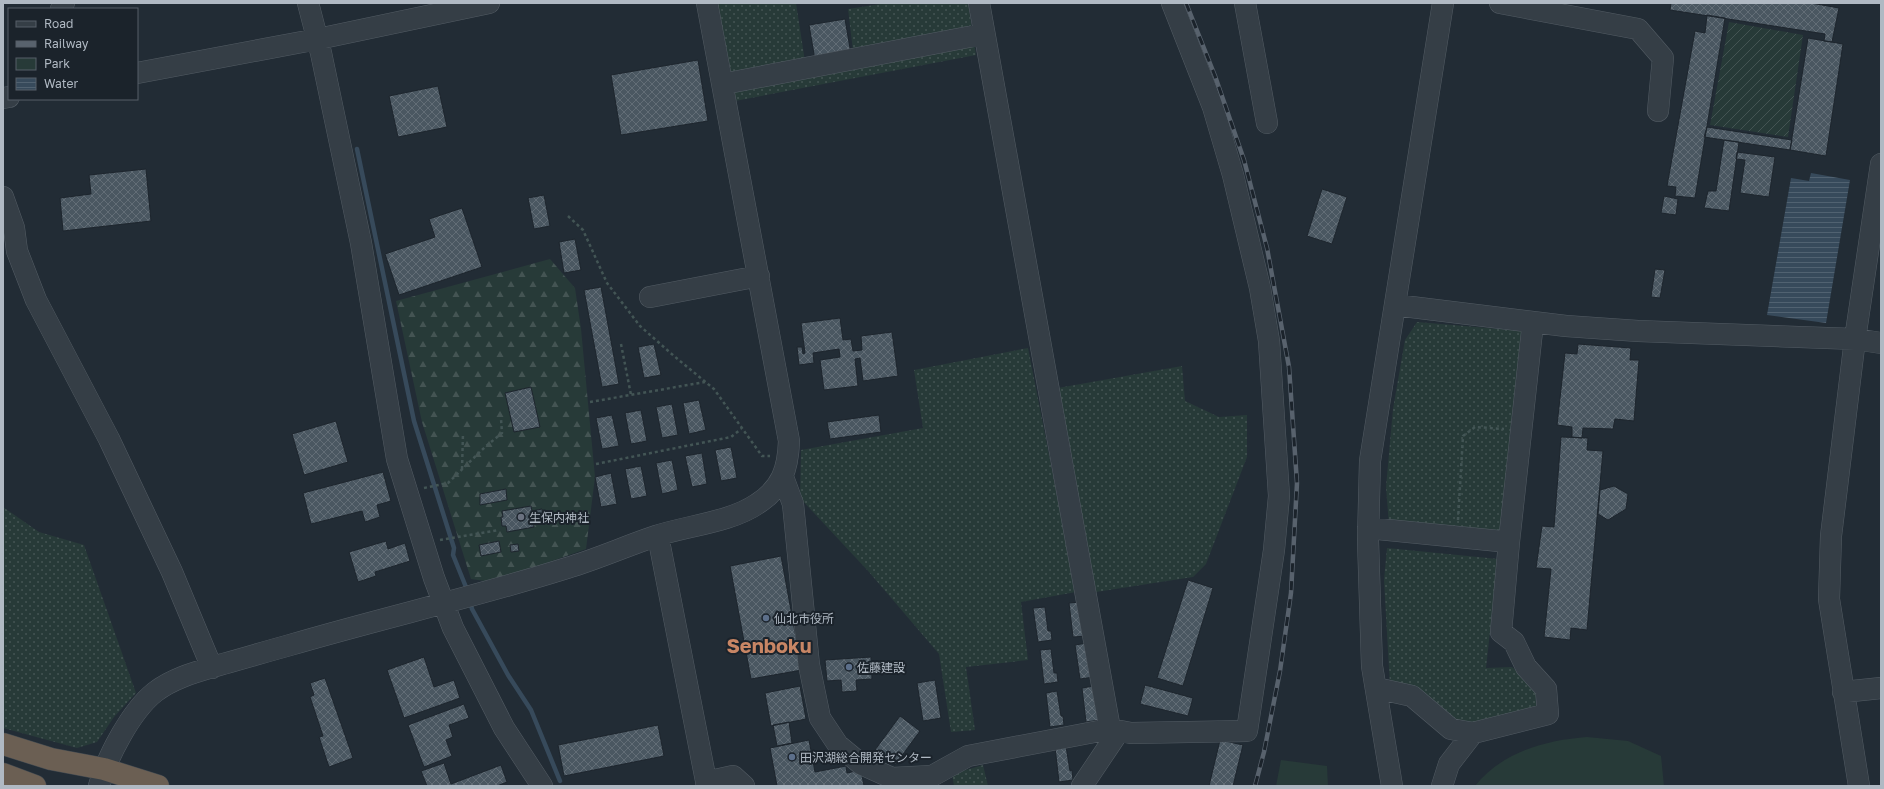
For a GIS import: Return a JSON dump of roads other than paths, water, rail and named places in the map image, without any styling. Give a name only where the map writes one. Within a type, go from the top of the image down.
[{"type":"highway","points":[[3,744],[102,777],[158,786]]},
{"type":"highway","points":[[3,774],[35,786]]},
{"type":"street","points":[[308,3],[318,40],[361,243],[397,459],[434,578],[453,628],[504,728],[542,786]]},
{"type":"street","points":[[138,73],[318,40],[489,3]]},
{"type":"street","points":[[102,777],[136,709],[156,691],[179,678],[332,632],[568,568],[658,536],[728,517],[756,505],[774,490],[783,477],[788,455],[789,441],[707,3]]},
{"type":"street","points":[[979,3],[1115,730],[1082,786]]},
{"type":"street","points":[[783,477],[793,504],[809,665],[820,718],[838,745],[861,764],[892,778],[932,776],[968,756],[1115,730],[1131,733],[1247,731],[1274,550],[1279,496],[1268,341],[1260,288],[1233,175],[1213,107],[1172,3]]},
{"type":"street","points":[[1246,3],[1267,123]]},
{"type":"street","points":[[1392,786],[1372,666],[1368,528],[1370,461],[1443,3]]},
{"type":"street","points":[[1500,3],[1638,29],[1663,58],[1658,111]]},
{"type":"street","points":[[723,84],[984,34]]},
{"type":"street","points":[[1859,786],[1829,599],[1831,536],[1855,339],[1881,164]]},
{"type":"street","points":[[3,197],[14,228],[17,251],[36,300],[109,439],[172,572],[212,668]]},
{"type":"street","points":[[650,298],[759,276]]},
{"type":"street","points":[[1395,305],[1533,322],[1638,331],[1855,339],[1881,343]]},
{"type":"street","points":[[1376,688],[1412,696],[1451,728],[1473,733],[1548,714],[1546,689],[1526,667],[1514,642],[1501,632],[1509,542],[1533,322]]},
{"type":"street","points":[[1368,528],[1509,542]]},
{"type":"street","points":[[658,536],[706,784],[733,776],[744,786]]},
{"type":"street","points":[[1843,692],[1881,688]]},
{"type":"street","points":[[1442,786],[1449,764],[1473,733]]},
{"type":"water","points":[[1811,173],[1850,180],[1826,323],[1767,315],[1791,178],[1809,181]]},
{"type":"waterway","points":[[357,149],[414,421],[454,548],[453,555],[468,592]]},
{"type":"waterway","points":[[470,601],[472,609],[508,675],[531,710],[560,781]]},
{"type":"railway","points":[[1186,3],[1215,76],[1244,160],[1267,248],[1289,367],[1297,483],[1291,593],[1280,671],[1264,752],[1255,786]]},
{"type":"place","name":"生保内神社","points":[[521,517]]},
{"type":"place","name":"仙北市役所","points":[[766,618]]},
{"type":"place","name":"佐藤建設","points":[[849,667]]},
{"type":"place","name":"田沢湖総合開発センター","points":[[792,757]]},
{"type":"district","name":"Senboku","points":[[769,645]]}]
